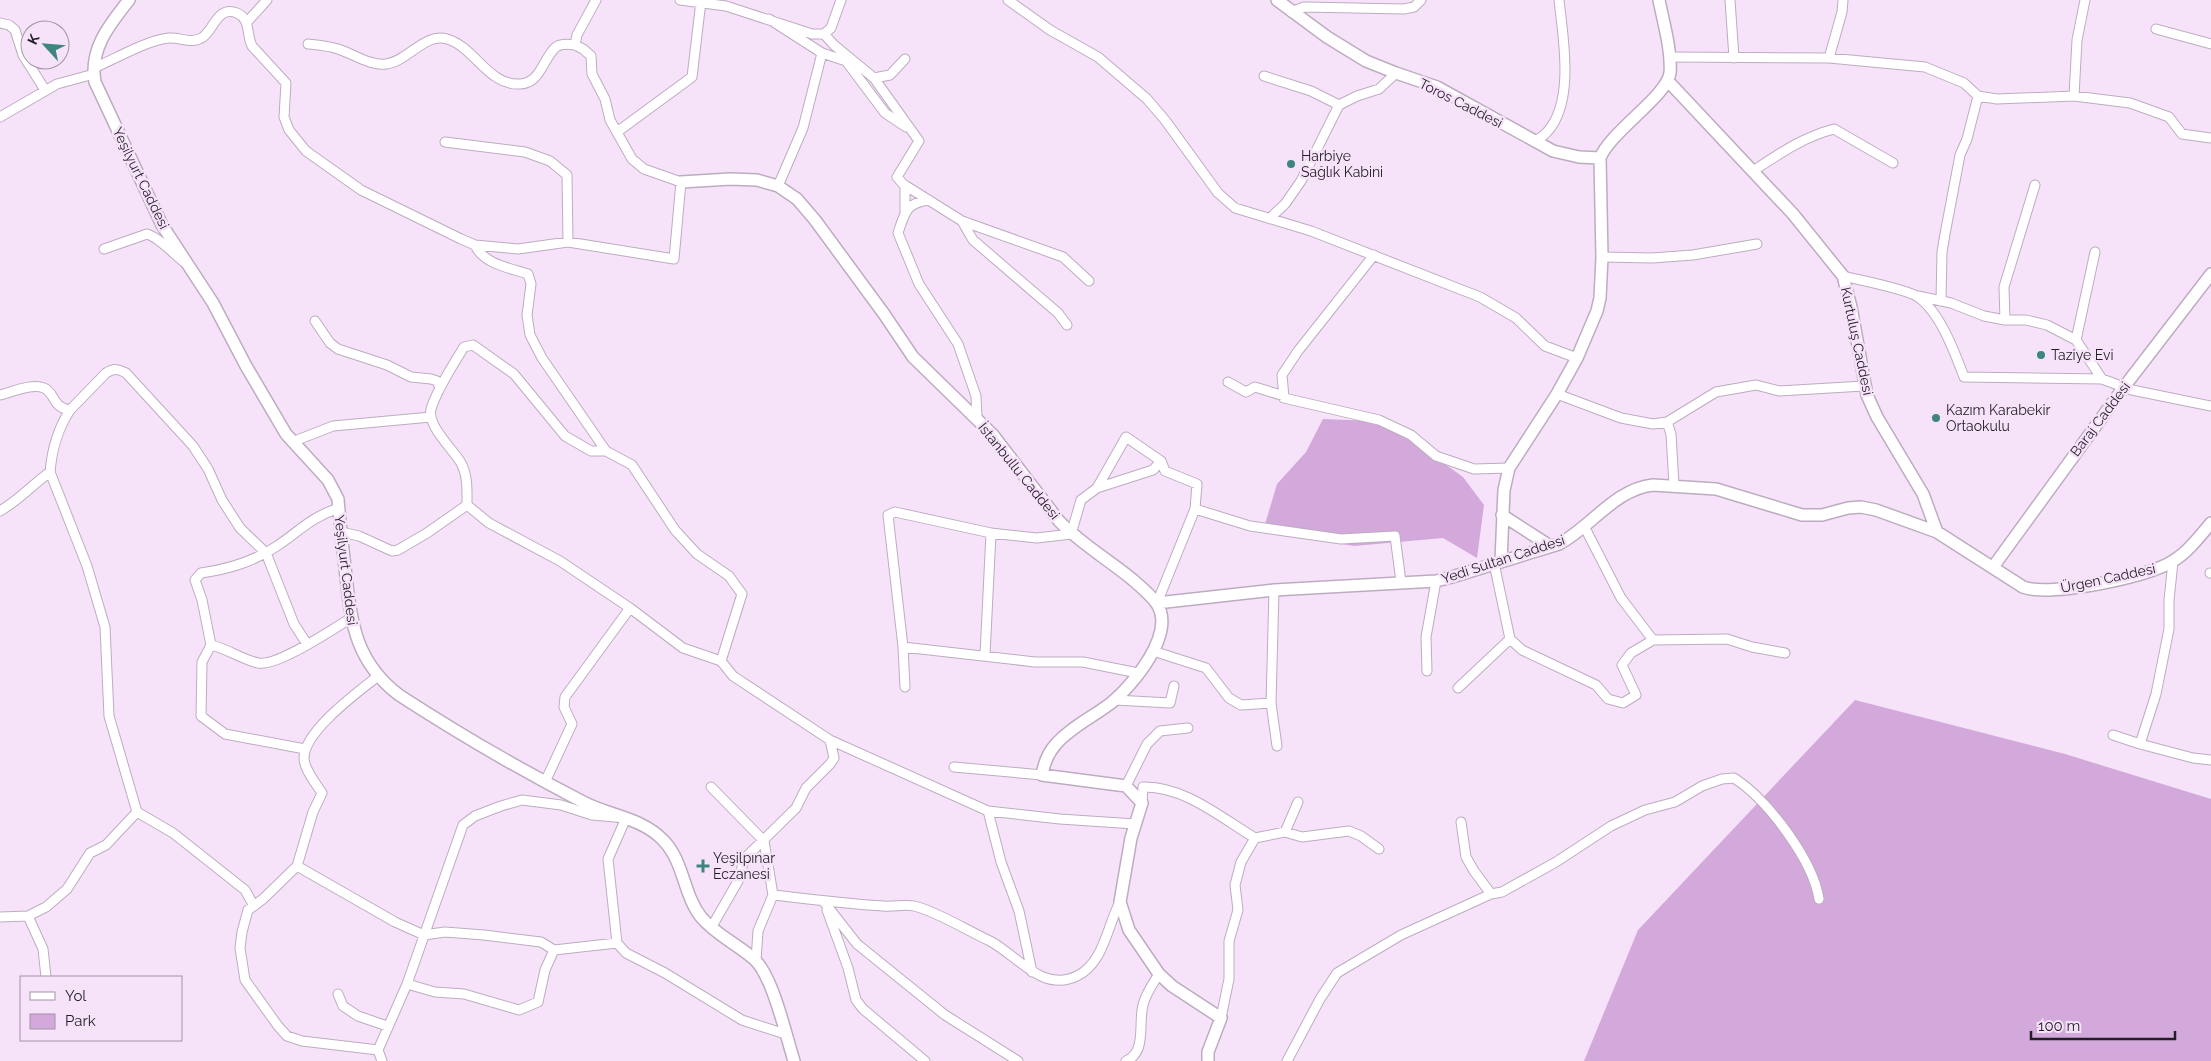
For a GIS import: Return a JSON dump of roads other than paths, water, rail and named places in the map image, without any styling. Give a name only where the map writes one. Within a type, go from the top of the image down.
[{"type":"street","name":"Yeşilyurt Caddesi","points":[[129,0],[100,39],[95,54],[94,71],[100,93],[150,202],[213,303],[246,366],[292,442],[328,480],[338,499],[351,618],[354,632],[364,656],[386,686],[413,704],[545,782],[588,804],[626,818],[653,831],[669,846],[678,863],[694,905],[712,928],[756,960],[773,995],[794,1061]]},
{"type":"street","points":[[247,22],[267,0]]},
{"type":"street","points":[[574,45],[577,35],[596,0]]},
{"type":"street","points":[[680,0],[701,1],[726,6],[812,34],[824,34],[831,28],[841,0]]},
{"type":"street","points":[[1008,0],[1050,30],[1098,57],[1147,99],[1165,120],[1218,193],[1234,208],[1257,216],[1270,218],[1374,255],[1480,297],[1516,318],[1545,346],[1577,358]]},
{"type":"street","name":"Toros Caddesi","points":[[1277,0],[1349,53],[1396,74],[1437,87],[1535,142],[1564,154],[1600,158]]},
{"type":"street","points":[[1291,12],[1304,7],[1404,9],[1414,8],[1421,0]]},
{"type":"street","points":[[1535,142],[1547,132],[1556,118],[1565,88],[1559,0]]},
{"type":"street","points":[[1660,0],[1669,57],[1670,74],[1668,81],[1607,146],[1600,158],[1602,257],[1600,298],[1597,311],[1577,358],[1509,468],[1506,479],[1498,562],[1510,639],[1522,650],[1596,685],[1608,699],[1623,703],[1636,695],[1622,665],[1631,652],[1653,640],[1727,639],[1752,647],[1785,653]]},
{"type":"street","points":[[1730,0],[1734,58]]},
{"type":"street","points":[[1829,58],[1842,12],[1843,0]]},
{"type":"street","points":[[2074,96],[2077,40],[2085,0]]},
{"type":"street","points":[[617,132],[692,77],[701,1]]},
{"type":"street","points":[[0,117],[45,90],[94,71],[157,41],[168,38],[186,42],[204,36],[221,14],[228,11],[242,16],[247,22],[248,38],[252,46],[286,83],[284,117],[289,130],[301,146],[322,164],[362,190],[475,245],[518,248],[568,242],[674,259],[681,182],[644,169],[632,159],[610,120],[605,99],[592,74],[591,56],[583,49],[565,44],[556,47],[531,80],[522,84],[511,84],[488,71],[468,50],[445,38],[433,39],[396,62],[384,64],[370,61],[336,48],[308,44]]},
{"type":"street","points":[[768,19],[822,53],[846,61],[885,112],[912,132]]},
{"type":"street","points":[[0,24],[9,26],[14,30],[23,55],[45,90]]},
{"type":"street","points":[[2156,29],[2211,44]]},
{"type":"street","points":[[824,34],[834,45],[874,78],[919,141],[897,177],[905,185],[962,221],[1063,257],[1088,281]]},
{"type":"street","points":[[778,186],[802,128],[822,53]]},
{"type":"street","points":[[1669,57],[1829,58],[1925,68],[1964,84],[1978,96],[1997,98],[2074,96],[2130,103],[2169,117],[2182,134],[2211,138]]},
{"type":"street","points":[[874,78],[890,75],[905,59]]},
{"type":"street","points":[[1270,218],[1285,204],[1301,181],[1339,105],[1357,96],[1379,89],[1396,74]]},
{"type":"street","points":[[1264,76],[1311,91],[1339,105]]},
{"type":"street","name":"Kurtuluş Caddesi","points":[[1668,81],[1793,214],[1843,276],[1853,316],[1864,386],[1877,417],[1923,494],[1937,532]]},
{"type":"street","points":[[1941,301],[1942,252],[1945,234],[1960,155],[1978,96]]},
{"type":"street","points":[[1753,171],[1812,134],[1834,129],[1893,163]]},
{"type":"street","points":[[445,142],[525,152],[550,161],[567,175],[568,242]]},
{"type":"street","name":"İstanbullu Caddesi","points":[[681,182],[757,180],[778,186],[787,191],[804,206],[884,314],[913,357],[977,418],[1004,450],[1040,499],[1071,534],[1126,574],[1157,603]]},
{"type":"street","points":[[905,185],[905,211],[898,233],[919,284],[958,344],[976,396],[977,418]]},
{"type":"street","points":[[2005,320],[2004,287],[2035,185]]},
{"type":"street","points":[[905,211],[915,202],[929,200]]},
{"type":"street","points":[[962,221],[973,240],[999,265],[1058,313],[1067,326]]},
{"type":"street","points":[[104,249],[147,234],[153,236],[168,250],[187,263]]},
{"type":"street","points":[[1602,257],[1652,258],[1693,255],[1758,244]]},
{"type":"street","points":[[475,245],[478,253],[491,261],[528,274],[531,284],[527,315],[530,335],[542,358],[606,451],[632,465],[675,530],[697,554],[729,576],[742,594],[721,661]]},
{"type":"street","points":[[2076,340],[2095,252]]},
{"type":"street","points":[[1284,396],[1282,375],[1298,351],[1374,255]]},
{"type":"street","name":"Baraj Caddesi","points":[[1993,567],[2124,387],[2211,274]]},
{"type":"street","points":[[1843,276],[1941,301],[1984,316],[2005,320],[2026,320],[2046,325],[2076,340],[2102,379]]},
{"type":"street","points":[[1917,296],[1931,310],[1951,345],[1964,377],[2102,379],[2124,387],[2211,406]]},
{"type":"street","points":[[315,321],[330,343],[338,349],[387,365],[411,377],[437,381],[440,388]]},
{"type":"street","points":[[606,451],[591,452],[565,436],[514,374],[473,345],[464,347],[440,388],[431,410],[431,417],[461,463],[467,479],[467,504],[489,523],[560,561],[630,608],[683,648],[721,661],[733,676],[830,740],[988,811],[1060,819],[1135,824]]},
{"type":"street","points":[[254,906],[245,890],[173,834],[137,812],[109,716],[105,627],[87,566],[50,472],[51,454],[56,435],[70,410],[106,373],[118,369],[126,372],[193,446],[208,469],[222,500],[240,528],[266,553],[294,624],[307,644]]},
{"type":"street","points":[[1228,382],[1246,392],[1255,387],[1284,396],[1284,398],[1379,420],[1410,435],[1436,456],[1474,469],[1509,468]]},
{"type":"street","points":[[1556,394],[1621,418],[1653,424],[1667,422],[1716,392],[1756,385],[1779,391],[1864,386]]},
{"type":"street","points":[[0,395],[42,387],[57,406],[70,410]]},
{"type":"street","points":[[292,442],[333,426],[431,417]]},
{"type":"street","points":[[1667,422],[1671,434],[1674,485]]},
{"type":"street","points":[[1042,775],[1044,763],[1057,743],[1115,700],[1138,673],[1153,651],[1162,620],[1157,603],[1195,509],[1197,484],[1165,471],[1161,461],[1126,437],[1097,488]]},
{"type":"street","points":[[905,686],[903,646],[888,515],[895,512],[991,533],[1037,538],[1071,534],[1081,500],[1097,488],[1152,470],[1161,461]]},
{"type":"street","points":[[0,511],[18,500],[32,485],[50,472]]},
{"type":"street","name":"Yedi Sultan Caddesi","points":[[1157,603],[1274,590],[1436,581],[1550,546],[1574,536],[1585,528],[1601,510],[1644,486],[1674,485],[1732,493],[1802,515],[1822,515],[1861,508],[1894,516],[1937,532],[1993,567]]},
{"type":"street","points":[[341,532],[359,536],[392,551],[398,550],[427,533],[467,504]]},
{"type":"street","points":[[305,749],[225,734],[201,716],[202,662],[211,645],[196,580],[200,573],[223,570],[246,563],[266,553],[309,520],[338,508]]},
{"type":"street","points":[[1195,509],[1250,526],[1341,539],[1395,536],[1401,582]]},
{"type":"street","points":[[1502,515],[1550,546]]},
{"type":"street","name":"Ürgen Caddesi","points":[[1993,567],[2032,591],[2080,587],[2140,574],[2173,562],[2211,523]]},
{"type":"street","points":[[1585,528],[1621,598],[1653,640]]},
{"type":"street","points":[[985,655],[991,533]]},
{"type":"street","points":[[2140,744],[2156,694],[2169,629],[2168,600],[2173,562]]},
{"type":"street","points":[[1427,671],[1426,638],[1436,581]]},
{"type":"street","points":[[1274,590],[1271,703],[1277,746]]},
{"type":"street","points":[[545,782],[572,724],[564,707],[565,697],[630,608]]},
{"type":"street","points":[[211,645],[224,648],[238,656],[260,664],[284,658],[351,618]]},
{"type":"street","points":[[1458,688],[1510,639]]},
{"type":"street","points":[[903,646],[1035,662],[1083,662],[1138,673]]},
{"type":"street","points":[[1153,651],[1206,668],[1229,698],[1241,705],[1271,703]]},
{"type":"street","points":[[378,676],[330,716],[305,749],[304,761],[322,793],[313,812],[296,866],[248,910],[240,948],[245,980],[287,1036],[302,1040],[378,1050]]},
{"type":"street","points":[[1115,700],[1170,702],[1174,686]]},
{"type":"street","points":[[1126,786],[1147,744],[1160,731],[1188,728]]},
{"type":"street","points":[[2113,735],[2193,758],[2211,760]]},
{"type":"street","points":[[712,928],[738,881],[745,858],[796,808],[806,788],[834,758],[830,740]]},
{"type":"street","points":[[954,767],[1042,775],[1126,786],[1142,803]]},
{"type":"street","points":[[1287,1061],[1320,999],[1337,973],[1401,935],[1491,894],[1502,892],[1556,862],[1611,826],[1645,810],[1675,802],[1702,786],[1722,779],[1734,778],[1762,801],[1781,825],[1817,885],[1819,899]]},
{"type":"street","points":[[773,895],[885,907],[914,906],[1002,947],[1032,972],[1048,979],[1062,981],[1078,976],[1092,965],[1106,938],[1113,915],[1120,902],[1124,870],[1142,803],[1143,787],[1160,786],[1192,799],[1254,838],[1285,832],[1302,837],[1349,831],[1361,836],[1379,850]]},
{"type":"street","points":[[711,787],[764,841],[773,895],[758,932],[756,960]]},
{"type":"street","points":[[382,1061],[378,1050],[407,984],[463,825],[476,816],[522,800],[561,805],[592,815],[626,818],[608,858],[618,943],[626,953],[666,973],[742,1020],[785,1034]]},
{"type":"street","points":[[1285,832],[1298,802]]},
{"type":"street","points":[[988,811],[1001,862],[1019,911],[1032,972]]},
{"type":"street","points":[[0,917],[28,916],[46,907],[67,889],[90,853],[106,845],[137,812]]},
{"type":"street","points":[[1461,822],[1466,857],[1491,894]]},
{"type":"street","points":[[1208,1061],[1208,1052],[1221,1018],[1229,979],[1228,941],[1238,910],[1235,885],[1241,862],[1254,838]]},
{"type":"street","points":[[296,866],[387,917],[424,934],[445,932],[541,942],[554,950],[618,943]]},
{"type":"street","points":[[810,899],[824,902],[857,944],[945,1015],[1018,1061]]},
{"type":"street","points":[[824,902],[848,968],[856,1000],[863,1009],[925,1061]]},
{"type":"street","points":[[1120,902],[1129,930],[1159,974],[1178,990],[1221,1018]]},
{"type":"street","points":[[28,916],[43,949],[46,976]]},
{"type":"street","points":[[407,984],[435,992],[464,994],[519,1010],[538,1002],[545,970],[554,950]]},
{"type":"street","points":[[1126,1061],[1139,1051],[1142,1008],[1147,991],[1159,974]]},
{"type":"street","points":[[338,994],[343,1006],[358,1016],[387,1026]]},
{"type":"place","name":"Harbiye Sağlık Kabini","points":[[1291,164]]},
{"type":"place","name":"Taziye Evi","points":[[2041,355]]},
{"type":"place","name":"Kazım Karabekir Ortaokulu","points":[[1936,418]]},
{"type":"place","name":"Yeşilpınar Eczanesi","points":[[703,866]]}]
